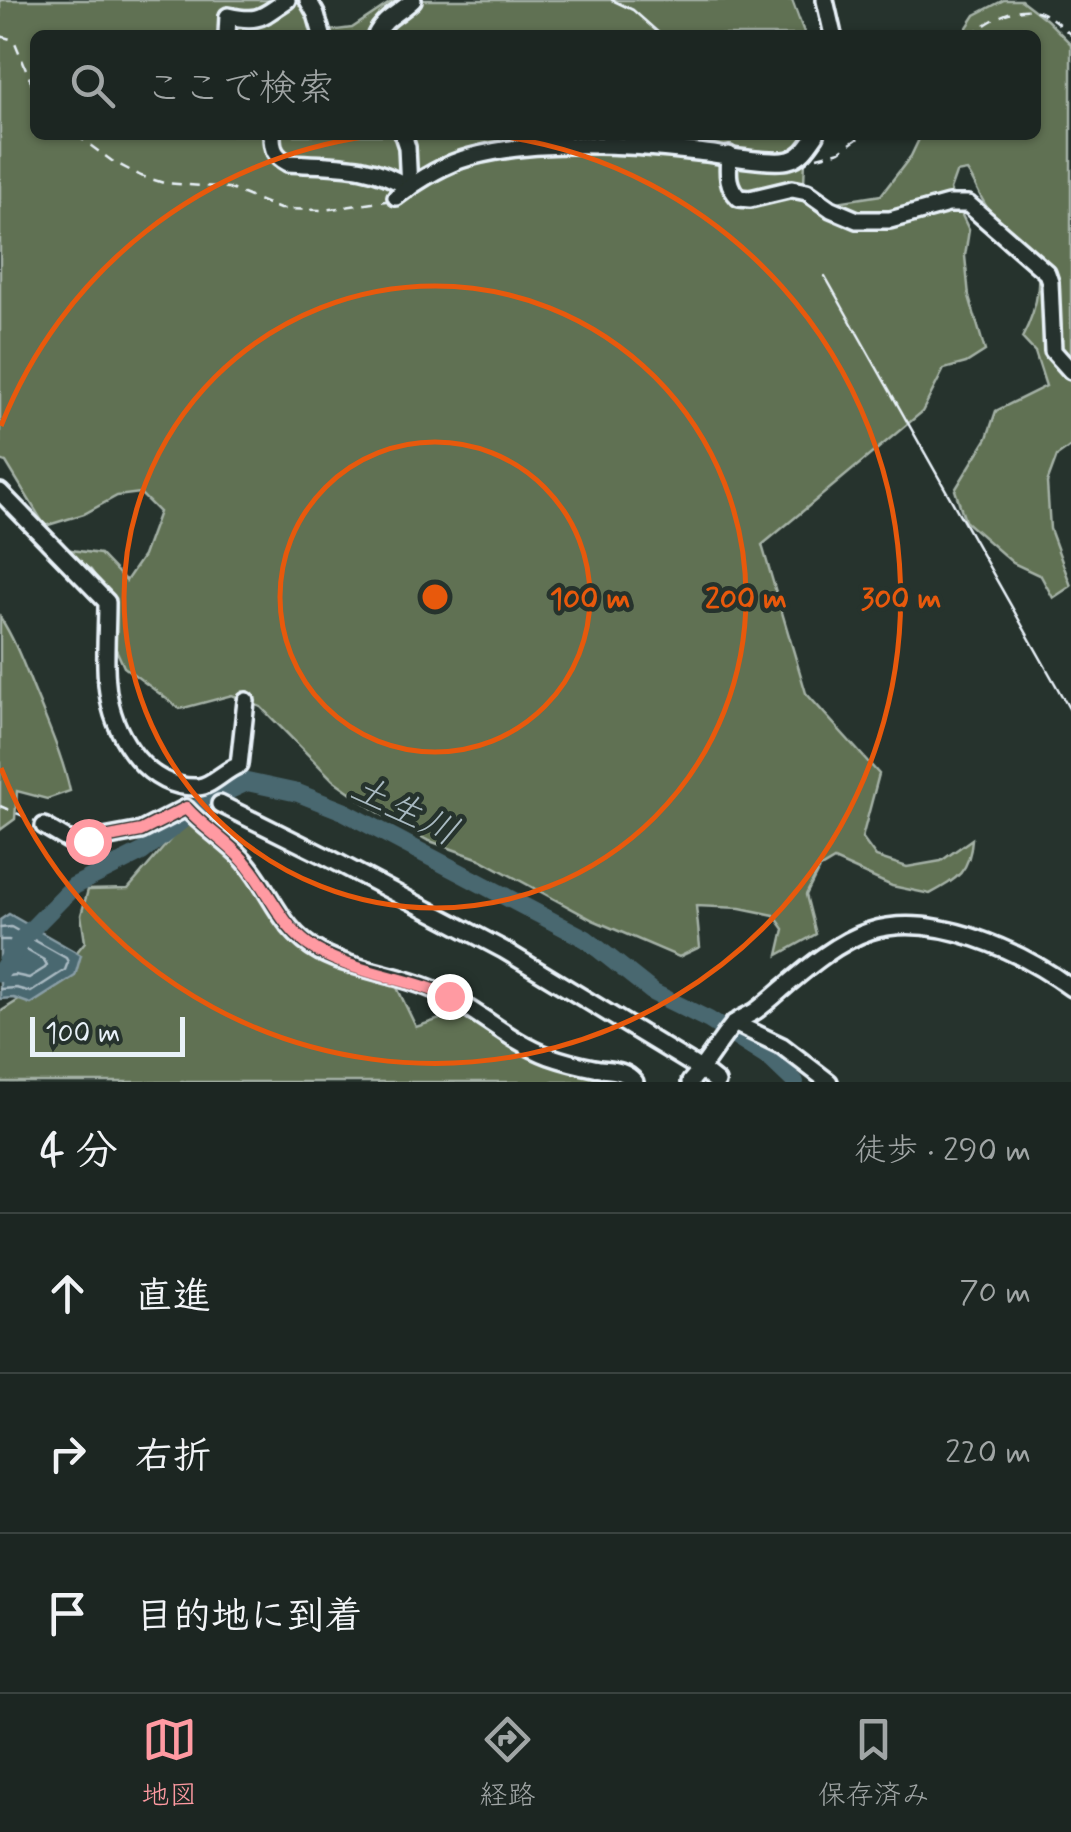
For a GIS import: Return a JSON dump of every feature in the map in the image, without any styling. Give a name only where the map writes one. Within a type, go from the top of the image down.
[{"type":"street","points":[[227,30],[228,16],[258,19],[287,0]]},
{"type":"street","points":[[308,0],[321,30]]},
{"type":"street","points":[[378,30],[414,0]]},
{"type":"street","points":[[824,0],[831,30]]},
{"type":"street","points":[[272,140],[277,157],[288,163],[380,172],[402,193]]},
{"type":"street","points":[[402,193],[408,147],[405,140]]},
{"type":"street","points":[[402,193],[469,157],[536,145],[646,148],[766,161],[791,160],[806,151],[813,140]]},
{"type":"street","points":[[729,155],[728,181],[738,198],[792,189],[807,192],[831,209],[857,220],[890,220],[948,204],[968,204],[1047,273],[1053,352],[1071,370]]},
{"type":"street","points":[[0,492],[107,602],[107,682],[112,716],[117,730],[147,770],[167,782],[196,787],[238,765],[246,701]]},
{"type":"street","points":[[206,785],[219,803],[504,950],[696,1076],[717,1082]]},
{"type":"street","points":[[44,826],[73,843],[141,831],[219,803]]},
{"type":"street","points":[[191,814],[243,860],[283,921],[318,951],[350,966],[432,988],[549,1056],[615,1070],[636,1082]]},
{"type":"street","points":[[696,1076],[734,1022],[756,1010],[808,967],[868,932],[894,926],[933,927],[972,937],[1045,969],[1071,988]]},
{"type":"street","points":[[734,1022],[782,1046],[828,1082]]},
{"type":"path","points":[[978,30],[1015,11],[1037,11],[1071,34]]},
{"type":"path","points":[[0,36],[14,40],[30,79]]},
{"type":"path","points":[[83,140],[141,176],[164,184],[228,188],[280,209],[324,210],[382,203],[402,193]]},
{"type":"path","points":[[791,160],[828,155],[856,140]]},
{"type":"path","points":[[0,806],[44,826]]},
{"type":"green space","points":[[0,0],[316,0],[329,30],[30,30],[30,140],[806,140],[804,184],[831,203],[881,195],[919,140],[1041,140],[1041,30],[965,30],[975,15],[1004,0],[1021,0],[1071,44],[1071,446],[1057,456],[1047,483],[1050,529],[1071,586],[1053,598],[1041,576],[1013,563],[965,521],[955,490],[987,438],[996,411],[1046,386],[1035,352],[1022,338],[1038,290],[1032,253],[987,207],[967,171],[956,173],[950,190],[969,230],[965,256],[969,296],[985,351],[966,363],[944,369],[922,412],[762,545],[806,693],[879,774],[862,838],[876,857],[907,867],[941,861],[972,839],[968,859],[960,873],[930,894],[892,886],[834,860],[819,869],[806,895],[816,934],[778,955],[784,929],[774,915],[740,908],[696,906],[700,947],[679,957],[593,920],[480,859],[427,840],[381,814],[333,780],[261,707],[232,695],[180,709],[124,667],[109,634],[109,599],[91,570],[57,548],[100,554],[126,581],[143,556],[159,512],[140,493],[117,496],[84,514],[45,526],[6,462],[0,460]]},
{"type":"green space","points":[[394,0],[792,0],[803,30],[337,30],[352,28]]},
{"type":"green space","points":[[0,617],[48,724],[70,791],[47,799],[17,791],[15,819],[0,830]]},
{"type":"green space","points":[[188,819],[226,841],[282,922],[324,964],[391,975],[416,1027],[476,1007],[506,1042],[606,1069],[616,1082],[0,1082],[0,1012],[58,975],[85,942],[81,915],[88,890],[128,889]]},
{"type":"water","points":[[9,914],[81,955],[75,976],[31,1004],[14,998],[0,999],[0,920]]},
{"type":"waterway","name":"土生川","points":[[0,973],[22,939],[74,886],[142,852],[206,801],[247,782],[298,793],[343,811],[586,939],[654,993],[709,1020],[772,1060],[795,1082]]},
{"type":"railway","points":[[612,0],[633,10],[655,30]]},
{"type":"railway","points":[[825,276],[1071,712]]},
{"type":"route","points":[[88,841],[141,831],[186,808],[243,860],[296,936],[350,966],[449,996]]}]
